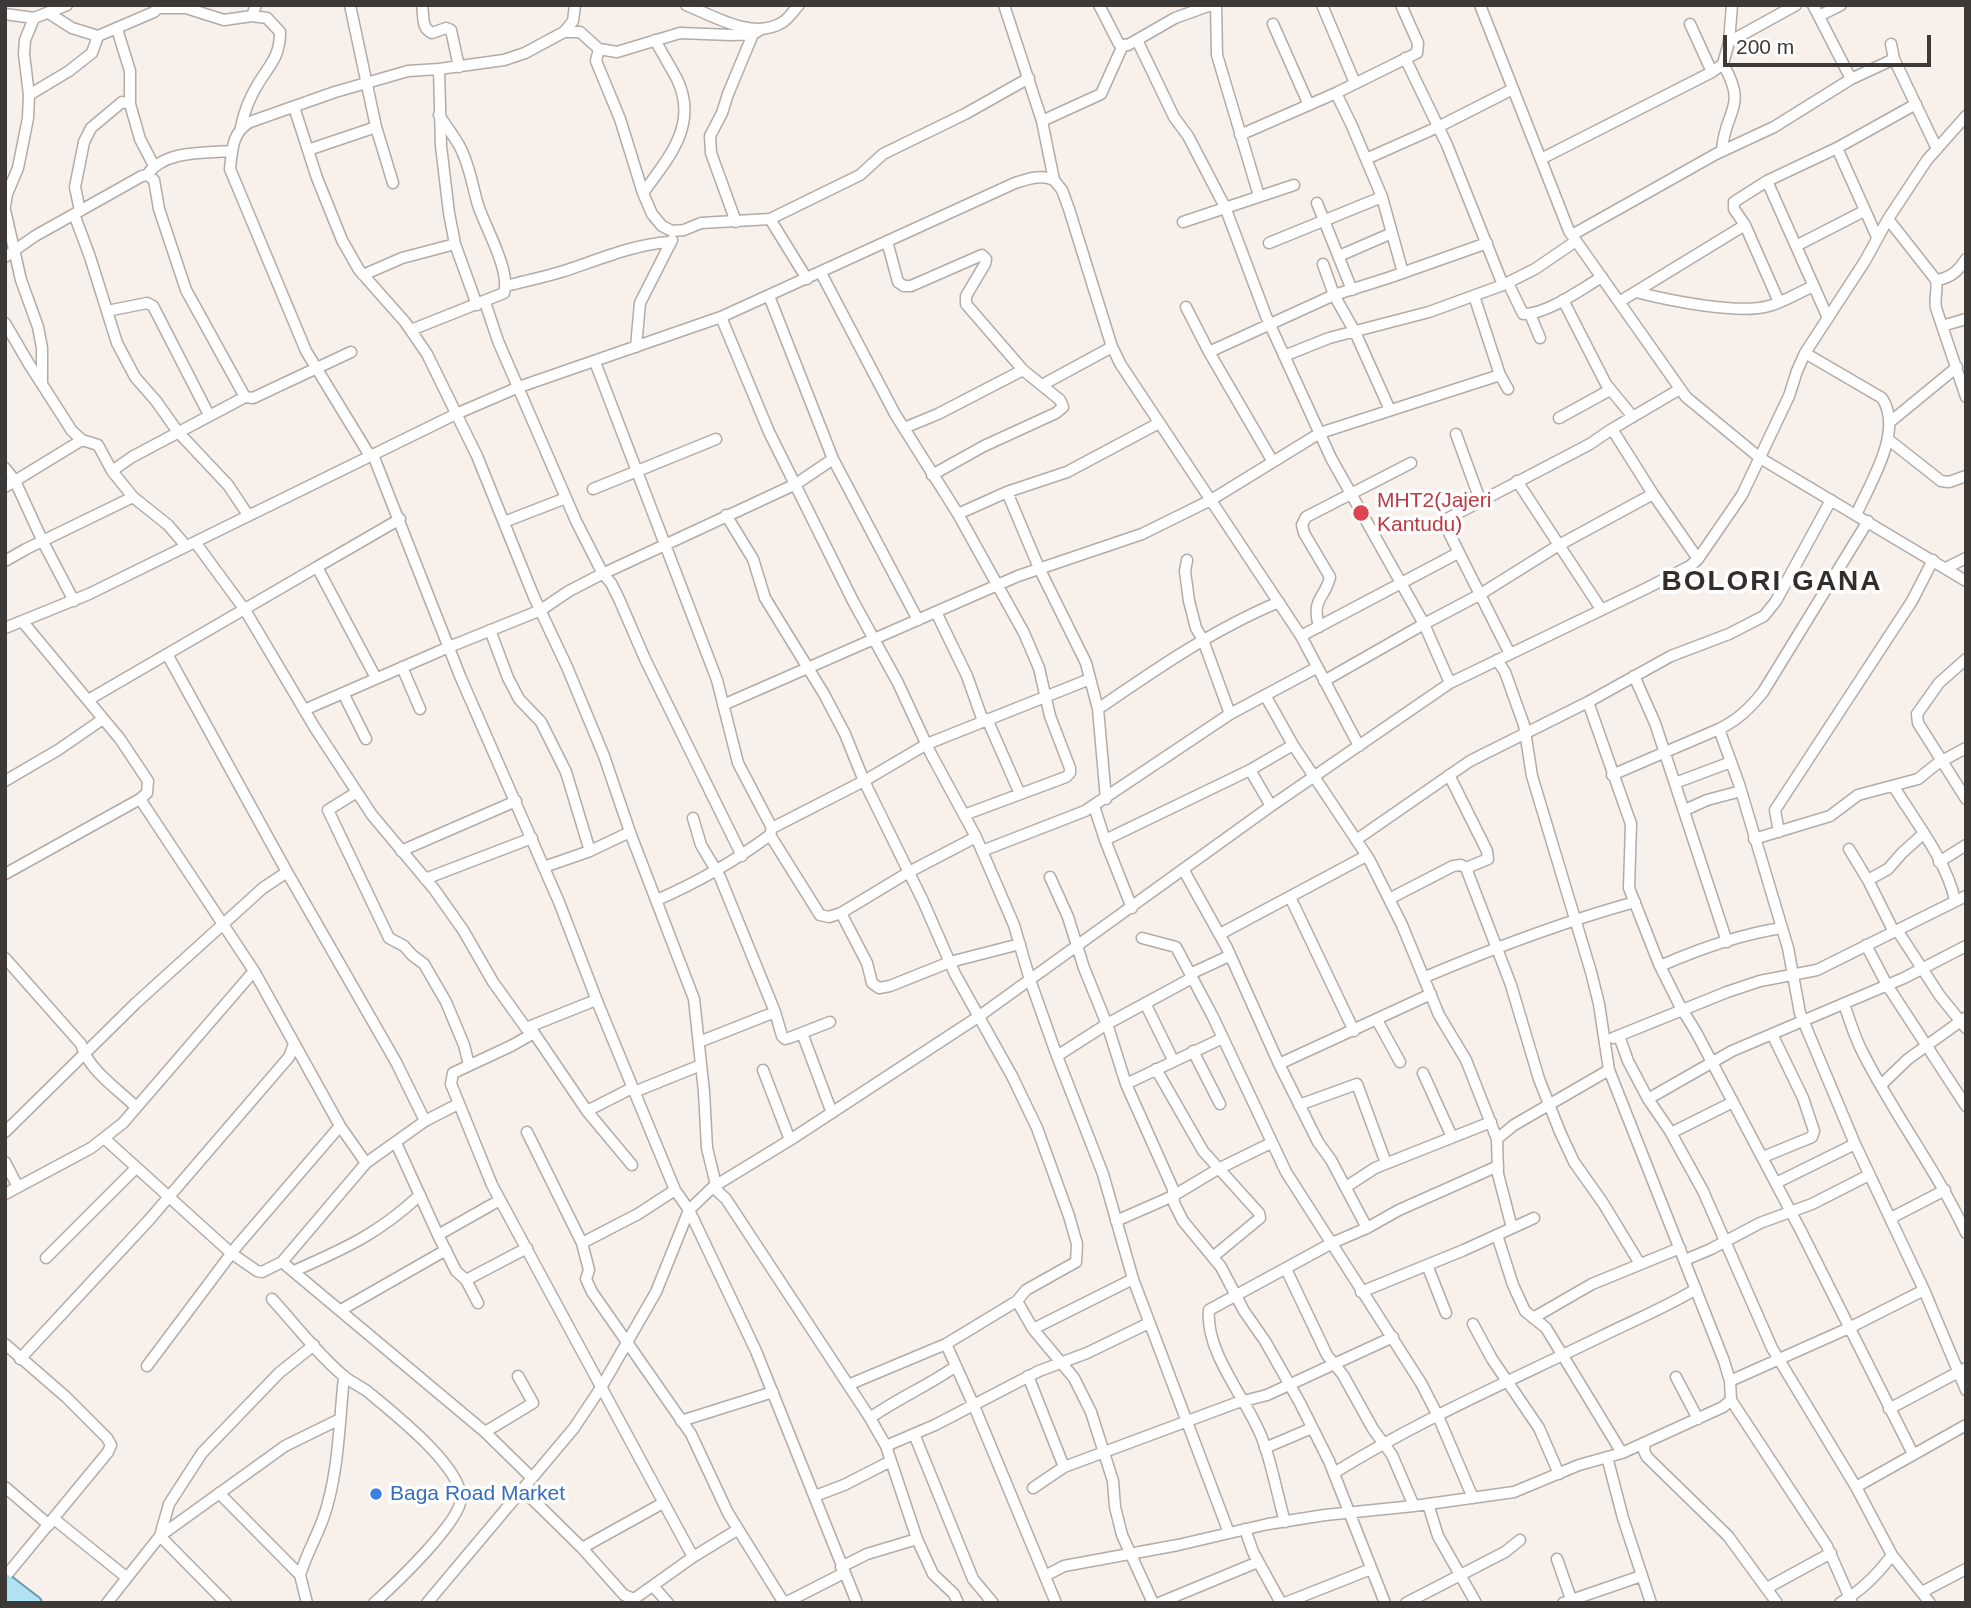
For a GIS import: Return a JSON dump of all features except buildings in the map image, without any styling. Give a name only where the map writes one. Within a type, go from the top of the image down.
[{"type":"main road","points":[[5,1579],[35,1603]]},
{"type":"main road","points":[[5,1593],[18,1603]]},
{"type":"street","points":[[5,14],[34,18],[50,14],[67,5]]},
{"type":"street","points":[[350,5],[376,127],[393,183]]},
{"type":"street","points":[[422,5],[426,30],[432,33],[446,28],[452,30],[459,67]]},
{"type":"street","points":[[241,127],[294,107],[408,71],[504,60],[564,32],[573,21],[575,5]]},
{"type":"street","points":[[686,5],[757,32]]},
{"type":"street","points":[[564,32],[580,32],[599,49],[617,52],[680,33],[757,32],[783,22],[799,5]]},
{"type":"street","points":[[1004,5],[1042,121],[1054,180],[1062,190],[1069,209],[1112,347],[1159,423],[1301,636],[1359,746]]},
{"type":"street","points":[[1099,5],[1116,39],[1123,45],[1128,45],[1175,19],[1213,5],[1217,55],[1259,196]]},
{"type":"street","points":[[1322,5],[1355,83]]},
{"type":"street","points":[[1240,135],[1336,93],[1417,53],[1418,43],[1401,5]]},
{"type":"street","points":[[1541,159],[1723,64],[1729,42],[1732,5]]},
{"type":"street","points":[[1729,42],[1796,5]]},
{"type":"street","points":[[1814,5],[1851,79]]},
{"type":"street","points":[[1819,16],[1841,5]]},
{"type":"street","points":[[1484,6],[1513,89],[1574,238],[1686,397],[1760,458],[1966,581]]},
{"type":"street","points":[[50,14],[72,28],[98,36],[161,7],[186,8],[224,20],[254,10],[267,18],[280,32],[280,48],[272,65],[257,85],[245,111],[232,151],[230,169],[294,326],[316,368],[371,455],[400,519],[449,647],[532,838],[675,1190],[689,1210],[726,1284],[773,1392],[858,1603]]},
{"type":"street","points":[[34,18],[25,40],[24,54],[29,95],[28,118],[18,168],[7,194],[5,208],[10,255],[40,338],[42,385]]},
{"type":"street","points":[[1273,24],[1309,105]]},
{"type":"street","points":[[1690,24],[1712,72]]},
{"type":"street","points":[[117,29],[130,71],[130,104],[139,139],[153,166]]},
{"type":"street","points":[[736,222],[710,153],[710,136],[757,32]]},
{"type":"street","points":[[29,95],[69,71],[92,53],[98,36]]},
{"type":"street","points":[[643,193],[674,151],[684,124],[678,81],[655,40]]},
{"type":"street","points":[[1137,40],[1174,117],[1188,136],[1225,207],[1270,325],[1343,482],[1423,624],[1450,683]]},
{"type":"street","points":[[1891,44],[1894,59],[1937,149]]},
{"type":"street","points":[[1042,121],[1101,94],[1123,45]]},
{"type":"street","points":[[599,49],[596,61],[620,119],[643,193],[652,214],[662,226],[672,231],[701,223],[770,219],[860,175],[883,154],[965,114],[1029,78]]},
{"type":"street","points":[[1405,58],[1438,127],[1505,284],[1523,314],[1531,314],[1563,300],[1602,277]]},
{"type":"street","points":[[1284,356],[1329,338],[1429,312],[1505,284],[1535,269],[1574,238],[1722,151],[1774,127],[1851,79],[1894,59]]},
{"type":"street","points":[[1722,151],[1736,96],[1734,82],[1723,64]]},
{"type":"street","points":[[439,69],[439,115],[454,244],[566,498],[603,574],[619,598],[645,659],[742,856]]},
{"type":"street","points":[[1366,159],[1513,89]]},
{"type":"street","points":[[1336,93],[1382,197],[1403,273]]},
{"type":"street","points":[[130,104],[122,102],[91,128],[84,142],[75,187],[77,212],[117,343],[135,377],[178,432],[228,485],[248,516]]},
{"type":"street","points":[[1779,302],[1745,225],[1734,209],[1734,202],[1768,181],[1837,148],[1916,104]]},
{"type":"street","points":[[294,107],[342,240],[363,275],[411,330],[427,354],[477,456],[604,756],[694,999],[707,1148],[715,1186],[870,1418],[886,1446],[917,1539],[933,1574],[954,1594],[958,1603]]},
{"type":"street","points":[[411,330],[504,293],[506,286],[477,201],[475,186],[460,149],[439,115]]},
{"type":"street","points":[[427,1603],[574,1427],[602,1387],[656,1292],[689,1210],[715,1186],[978,1017],[1271,806],[1450,683],[1658,583],[1698,559],[1742,495],[1789,396],[1805,353],[1865,261],[1888,219],[1937,149],[1966,116]]},
{"type":"street","points":[[308,150],[376,127]]},
{"type":"street","points":[[1837,148],[1877,237]]},
{"type":"street","points":[[10,255],[35,236],[147,175],[153,166],[179,157],[232,151]]},
{"type":"street","points":[[147,175],[154,180],[159,209],[186,290],[245,397]]},
{"type":"street","points":[[14,625],[74,601],[456,414],[519,387],[721,317],[1015,183],[1035,177],[1054,180]]},
{"type":"street","points":[[1768,181],[1828,317]]},
{"type":"street","points":[[1183,222],[1294,185]]},
{"type":"street","points":[[1269,243],[1382,197]]},
{"type":"street","points":[[1317,204],[1352,290]]},
{"type":"street","points":[[1796,246],[1864,211]]},
{"type":"street","points":[[770,219],[807,279]]},
{"type":"street","points":[[1888,219],[1936,280],[1936,308],[1966,397]]},
{"type":"street","points":[[1619,302],[1745,225]]},
{"type":"street","points":[[636,347],[640,303],[678,231]]},
{"type":"street","points":[[1339,256],[1392,233]]},
{"type":"street","points":[[887,241],[898,282],[904,286],[911,286],[982,255],[986,259],[985,264],[967,296],[966,304],[1023,370],[1060,400],[1063,407],[1056,413],[984,446],[932,475]]},
{"type":"street","points":[[506,286],[566,271],[611,255],[670,242]]},
{"type":"street","points":[[1209,352],[1334,295],[1487,243]]},
{"type":"street","points":[[363,275],[402,258],[454,244]]},
{"type":"street","points":[[1936,280],[1946,279],[1958,271],[1966,259]]},
{"type":"street","points":[[1323,264],[1334,295],[1390,410]]},
{"type":"street","points":[[821,273],[904,428],[958,514],[1024,633],[1039,668],[1045,696],[1070,773],[1066,777],[964,815]]},
{"type":"street","points":[[1636,292],[1671,302],[1746,308],[1768,306],[1814,286]]},
{"type":"street","points":[[769,296],[833,459],[918,620]]},
{"type":"street","points":[[1474,296],[1500,375],[1508,389]]},
{"type":"street","points":[[1563,300],[1610,390],[1633,417]]},
{"type":"street","points":[[107,311],[147,303],[153,306],[209,415]]},
{"type":"street","points":[[1186,307],[1273,462]]},
{"type":"street","points":[[1531,314],[1540,338]]},
{"type":"street","points":[[721,317],[769,432],[976,836],[1014,925],[1057,1056],[1103,1174],[1133,1279],[1229,1533]]},
{"type":"street","points":[[1942,326],[1966,319]]},
{"type":"street","points":[[5,323],[72,430],[82,440],[98,445],[112,471],[134,497],[190,544],[246,610],[304,710],[372,815],[463,930],[493,982],[587,1111],[632,1165]]},
{"type":"street","points":[[1042,385],[1112,347]]},
{"type":"street","points":[[112,471],[245,397],[253,398],[351,352]]},
{"type":"street","points":[[1805,353],[1882,398],[1888,406],[1889,440],[1856,515]]},
{"type":"street","points":[[594,362],[717,680],[738,763],[771,832],[820,915],[830,917],[841,912],[976,836]]},
{"type":"street","points":[[1890,422],[1957,367]]},
{"type":"street","points":[[904,428],[939,414],[1023,370]]},
{"type":"street","points":[[723,705],[997,585],[1039,568],[1142,534],[1211,500],[1320,433],[1500,375]]},
{"type":"street","points":[[1510,654],[1443,521],[1590,444],[1680,389]]},
{"type":"street","points":[[1559,418],[1610,390]]},
{"type":"street","points":[[958,514],[1007,492],[1067,472],[1159,423]]},
{"type":"street","points":[[1612,429],[1698,559]]},
{"type":"street","points":[[1456,434],[1480,500]]},
{"type":"street","points":[[593,489],[716,439]]},
{"type":"street","points":[[10,484],[82,440]]},
{"type":"street","points":[[1889,440],[1941,481],[1949,482],[1966,476]]},
{"type":"street","points":[[304,710],[541,610],[569,591],[603,574],[796,484],[833,459]]},
{"type":"street","points":[[1319,627],[1317,603],[1328,587],[1330,577],[1304,533],[1302,525],[1306,517],[1411,463]]},
{"type":"street","points":[[5,468],[10,484],[74,601]]},
{"type":"street","points":[[1517,481],[1601,609]]},
{"type":"street","points":[[1007,492],[1039,568],[1086,663],[1098,709],[1105,799]]},
{"type":"street","points":[[1324,681],[1479,595],[1559,545],[1653,494]]},
{"type":"street","points":[[5,561],[134,497]]},
{"type":"street","points":[[504,522],[566,498]]},
{"type":"street","points":[[1356,840],[1470,761],[1588,702],[1671,656],[1729,634],[1764,616],[1776,601],[1831,500]]},
{"type":"street","points":[[726,515],[753,559],[765,598],[845,734],[864,781],[950,962],[1037,1128],[1069,1216],[1078,1250],[1076,1262],[1026,1290],[1017,1301],[946,1344],[848,1385]]},
{"type":"street","points":[[88,700],[400,519]]},
{"type":"street","points":[[1612,775],[1735,721],[1763,692],[1868,521]]},
{"type":"street","points":[[1301,636],[1458,553]]},
{"type":"street","points":[[1946,568],[1966,558]]},
{"type":"street","points":[[1187,560],[1185,571],[1196,628],[1230,714]]},
{"type":"street","points":[[1779,832],[1775,810],[1912,601],[1933,560]]},
{"type":"street","points":[[317,567],[376,678]]},
{"type":"street","points":[[1098,709],[1203,640],[1279,601]]},
{"type":"street","points":[[936,612],[1020,794]]},
{"type":"street","points":[[5,614],[88,700],[120,739],[148,781],[148,793],[140,799],[5,873]]},
{"type":"street","points":[[490,631],[519,699],[541,722],[566,772],[590,851]]},
{"type":"street","points":[[167,654],[396,1062],[425,1121]]},
{"type":"street","points":[[1966,659],[1939,683],[1917,714],[1918,723],[1966,799]]},
{"type":"street","points":[[1497,660],[1505,672],[1525,733],[1532,776],[1600,1004],[1603,1043],[1609,1070],[1696,1289],[1730,1381],[1731,1400],[1831,1553],[1847,1601],[1881,1570],[1892,1555]]},
{"type":"street","points":[[402,667],[420,709]]},
{"type":"street","points":[[982,851],[1094,806],[1230,714],[1316,668]]},
{"type":"street","points":[[1634,676],[1665,752],[1727,942]]},
{"type":"street","points":[[657,900],[742,856],[771,832],[927,744],[1090,679]]},
{"type":"street","points":[[343,693],[366,739]]},
{"type":"street","points":[[1265,695],[1293,745],[1366,856],[1389,898],[1438,1015],[1466,1060],[1497,1139],[1498,1174],[1512,1228]]},
{"type":"street","points":[[1588,702],[1630,824],[1629,888],[1660,966],[1763,1157],[1913,1454]]},
{"type":"street","points":[[5,781],[58,750],[103,719]]},
{"type":"street","points":[[1719,729],[1741,791],[1782,928],[1800,1013],[1854,1144],[1961,1370],[1966,1390]]},
{"type":"street","points":[[1105,840],[1250,770],[1293,745]]},
{"type":"street","points":[[1754,839],[1830,816],[1858,795],[1918,779],[1966,748]]},
{"type":"street","points":[[1675,783],[1731,762]]},
{"type":"street","points":[[1250,770],[1271,806]]},
{"type":"street","points":[[1449,775],[1489,856],[1488,859],[1466,868]]},
{"type":"street","points":[[1603,1043],[1738,989],[1817,970],[1961,898],[1953,889],[1894,787]]},
{"type":"street","points":[[1685,810],[1707,800],[1741,791]]},
{"type":"street","points":[[357,792],[328,810],[389,938],[404,946],[424,964],[446,1002],[464,1045],[468,1065]]},
{"type":"street","points":[[140,799],[254,971],[340,1126],[366,1163]]},
{"type":"street","points":[[401,851],[516,801]]},
{"type":"street","points":[[1094,806],[1132,908]]},
{"type":"street","points":[[693,818],[701,845],[720,877],[785,1039],[830,1022]]},
{"type":"street","points":[[544,867],[590,851],[630,831]]},
{"type":"street","points":[[1868,880],[1888,869],[1923,834]]},
{"type":"street","points":[[425,879],[532,838]]},
{"type":"street","points":[[1939,862],[1966,845]]},
{"type":"street","points":[[1849,849],[1896,931],[1940,996],[1964,1022],[1908,1059],[1881,1085]]},
{"type":"street","points":[[1220,934],[1366,856]]},
{"type":"street","points":[[1389,898],[1453,866],[1461,865],[1466,868],[1497,946],[1539,1079],[1560,1132],[1574,1162],[1604,1203],[1640,1264]]},
{"type":"street","points":[[1183,869],[1220,934],[1299,1105],[1367,1228]]},
{"type":"street","points":[[5,1132],[136,1003],[263,888],[287,872]]},
{"type":"street","points":[[1050,877],[1079,946],[1084,968],[1107,1024],[1126,1084],[1173,1189],[1174,1203],[1183,1221],[1214,1256],[1244,1311],[1265,1341],[1312,1428],[1334,1473],[1385,1603]]},
{"type":"street","points":[[1290,897],[1354,1031]]},
{"type":"street","points":[[1424,977],[1497,946],[1576,918],[1635,902]]},
{"type":"street","points":[[841,912],[867,963],[872,983],[879,988],[950,962],[1020,944]]},
{"type":"street","points":[[1660,966],[1759,931],[1782,928]]},
{"type":"street","points":[[1142,938],[1176,947],[1223,1038],[1286,1172],[1361,1292],[1393,1337],[1438,1416],[1473,1498]]},
{"type":"street","points":[[1866,945],[1887,985],[1966,1106]]},
{"type":"street","points":[[1648,1098],[1711,1062],[1923,970],[1966,946]]},
{"type":"street","points":[[1057,1056],[1107,1024],[1230,956]]},
{"type":"street","points":[[5,958],[81,1044],[84,1055],[136,1107]]},
{"type":"street","points":[[5,1194],[105,1139],[254,971]]},
{"type":"street","points":[[1279,1064],[1431,994]]},
{"type":"street","points":[[596,1000],[530,1031],[511,1046],[453,1073],[451,1079],[457,1104],[500,1200],[693,1557]]},
{"type":"street","points":[[1145,1003],[1173,1060]]},
{"type":"street","points":[[1844,1004],[1862,1052],[1910,1137],[1945,1190],[1966,1233]]},
{"type":"street","points":[[699,1042],[775,1012]]},
{"type":"street","points":[[1377,1020],[1400,1062]]},
{"type":"street","points":[[802,1033],[832,1113]]},
{"type":"street","points":[[1763,1157],[1812,1137],[1814,1132],[1803,1097],[1772,1034]]},
{"type":"street","points":[[1619,1036],[1628,1061],[1648,1098],[1703,1191],[1779,1359],[1856,1487],[1892,1555],[1930,1603]]},
{"type":"street","points":[[1126,1084],[1223,1038]]},
{"type":"street","points":[[20,1359],[168,1198],[289,1057],[294,1044]]},
{"type":"street","points":[[1193,1051],[1220,1104]]},
{"type":"street","points":[[587,1111],[633,1090],[701,1065]]},
{"type":"street","points":[[1156,1069],[1203,1151],[1259,1213],[1260,1218],[1214,1256]]},
{"type":"street","points":[[763,1070],[790,1140]]},
{"type":"street","points":[[1497,1139],[1514,1125],[1609,1070]]},
{"type":"street","points":[[1423,1073],[1452,1137]]},
{"type":"street","points":[[1299,1105],[1357,1084],[1386,1163]]},
{"type":"street","points":[[1671,1133],[1732,1102]]},
{"type":"street","points":[[105,1139],[231,1253],[262,1272],[282,1262],[366,1163],[425,1121],[457,1104]]},
{"type":"street","points":[[1346,1187],[1386,1163],[1491,1122]]},
{"type":"street","points":[[147,1366],[231,1253],[340,1126]]},
{"type":"street","points":[[527,1132],[582,1242],[589,1270],[586,1279],[592,1292],[691,1434],[737,1530],[784,1603],[867,1554],[917,1539]]},
{"type":"street","points":[[396,1143],[456,1271],[466,1280],[478,1303]]},
{"type":"street","points":[[1116,1221],[1173,1196],[1218,1169],[1271,1143]]},
{"type":"street","points":[[1776,1183],[1854,1144]]},
{"type":"street","points":[[5,1162],[18,1187]]},
{"type":"street","points":[[1285,1522],[1265,1448],[1217,1350],[1208,1318],[1209,1310],[1332,1243],[1498,1166]]},
{"type":"street","points":[[46,1258],[136,1168]]},
{"type":"street","points":[[1685,1260],[1760,1223],[1791,1212],[1869,1175]]},
{"type":"street","points":[[582,1242],[638,1214],[675,1190]]},
{"type":"street","points":[[1891,1218],[1945,1190]]},
{"type":"street","points":[[294,1271],[373,1234],[420,1195]]},
{"type":"street","points":[[438,1235],[500,1200]]},
{"type":"street","points":[[1361,1292],[1534,1218]]},
{"type":"street","points":[[1497,1235],[1513,1285],[1525,1311],[1546,1328],[1622,1453]]},
{"type":"street","points":[[466,1280],[527,1248]]},
{"type":"street","points":[[1533,1318],[1592,1284],[1680,1248]]},
{"type":"street","points":[[341,1310],[446,1250]]},
{"type":"street","points":[[282,1262],[485,1433],[531,1477]]},
{"type":"street","points":[[1427,1265],[1446,1313]]},
{"type":"street","points":[[1286,1269],[1334,1366],[1343,1375],[1382,1443],[1392,1455],[1414,1506]]},
{"type":"street","points":[[1033,1329],[1133,1279]]},
{"type":"street","points":[[1334,1473],[1382,1443],[1506,1380],[1660,1310],[1696,1289]]},
{"type":"street","points":[[1730,1381],[1850,1328],[1924,1290]]},
{"type":"street","points":[[272,1299],[344,1377],[365,1390],[417,1434],[456,1478],[461,1497],[460,1507],[453,1518],[423,1556],[374,1603]]},
{"type":"street","points":[[1017,1301],[1033,1329],[1074,1378],[1091,1412],[1113,1481],[1115,1507],[1122,1535],[1153,1603]]},
{"type":"street","points":[[886,1446],[974,1406],[1028,1376],[1149,1323]]},
{"type":"street","points":[[1473,1324],[1506,1380],[1539,1427],[1559,1474]]},
{"type":"street","points":[[1033,1488],[1063,1467],[1289,1386],[1393,1337]]},
{"type":"street","points":[[5,1344],[66,1397],[107,1438],[111,1446],[5,1579]]},
{"type":"street","points":[[946,1344],[1056,1603]]},
{"type":"street","points":[[160,1536],[169,1504],[202,1453],[279,1373],[314,1345]]},
{"type":"street","points":[[870,1418],[934,1382],[956,1366]]},
{"type":"street","points":[[1889,1409],[1961,1370]]},
{"type":"street","points":[[485,1433],[533,1403],[518,1376]]},
{"type":"street","points":[[1028,1376],[1063,1467]]},
{"type":"street","points":[[300,1575],[323,1517],[333,1474],[344,1377]]},
{"type":"street","points":[[1676,1377],[1698,1419]]},
{"type":"street","points":[[681,1421],[773,1392]]},
{"type":"street","points":[[1045,1576],[1063,1566],[1285,1522],[1514,1492],[1579,1465],[1622,1453],[1723,1407],[1731,1400]]},
{"type":"street","points":[[107,1603],[160,1536],[285,1446],[340,1419]]},
{"type":"street","points":[[1856,1487],[1966,1425]]},
{"type":"street","points":[[1265,1448],[1312,1428]]},
{"type":"street","points":[[914,1434],[973,1579],[993,1603]]},
{"type":"street","points":[[1645,1443],[1644,1451],[1647,1457],[1728,1536],[1777,1603]]},
{"type":"street","points":[[1607,1457],[1623,1518],[1651,1603]]},
{"type":"street","points":[[815,1496],[844,1485],[891,1461]]},
{"type":"street","points":[[5,1487],[126,1577]]},
{"type":"street","points":[[522,1489],[582,1548],[624,1595],[634,1599],[737,1530]]},
{"type":"street","points":[[219,1493],[300,1575],[307,1603]]},
{"type":"street","points":[[582,1548],[663,1503]]},
{"type":"street","points":[[1428,1504],[1437,1536],[1476,1603]]},
{"type":"street","points":[[1245,1530],[1258,1562],[1283,1603],[1371,1569]]},
{"type":"street","points":[[160,1536],[226,1603]]},
{"type":"street","points":[[1406,1603],[1505,1552],[1520,1540]]},
{"type":"street","points":[[1768,1588],[1831,1553]]},
{"type":"street","points":[[1557,1559],[1567,1601],[1642,1576]]},
{"type":"street","points":[[1159,1603],[1258,1562]]},
{"type":"street","points":[[1922,1592],[1966,1569]]},
{"type":"street","points":[[653,1586],[668,1603]]},
{"type":"street","points":[[1427,1591],[1432,1603]]},
{"type":"place","name":"MHT2(Jajeri Kantudu)","points":[[1361,513]]},
{"type":"place","name":"Baga Road Market","points":[[376,1494]]},
{"type":"district","name":"BOLORI GANA","points":[[1772,582]]}]
